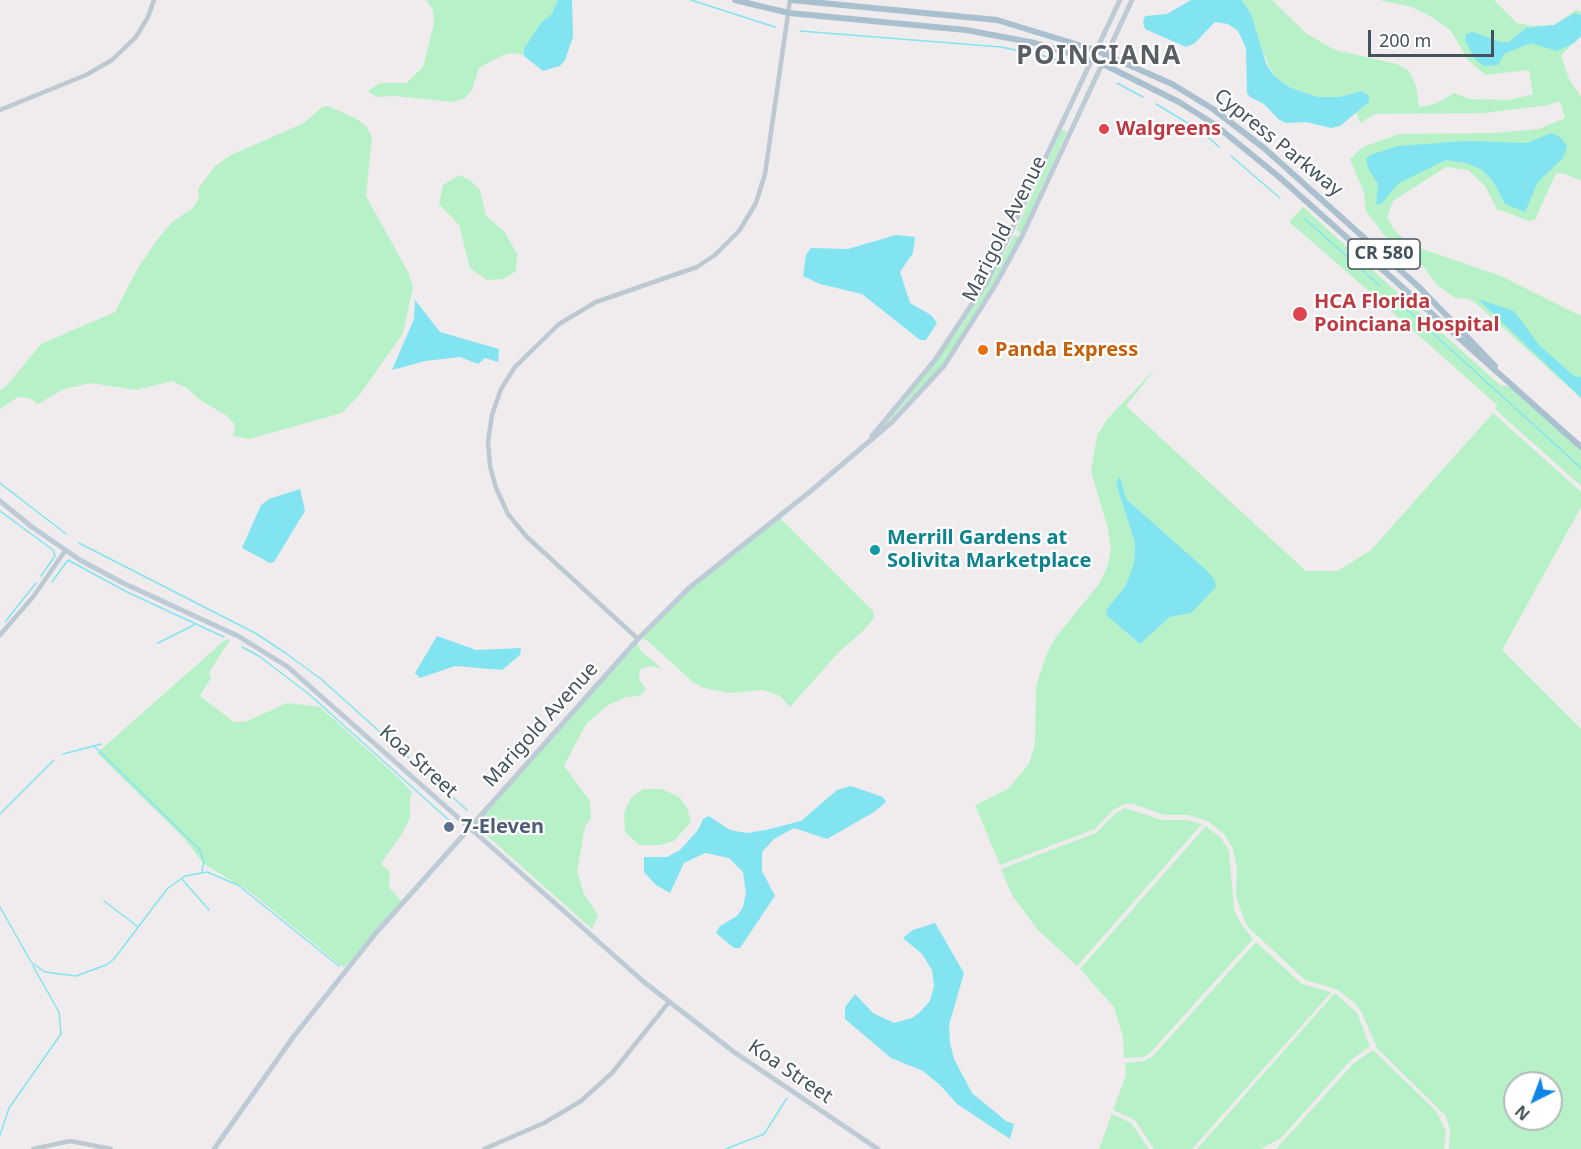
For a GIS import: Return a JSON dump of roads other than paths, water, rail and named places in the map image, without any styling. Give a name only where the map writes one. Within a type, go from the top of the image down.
[{"type":"main road","name":"Cypress Parkway","points":[[735,0],[789,13],[966,30],[1035,43],[1101,63],[1179,102],[1214,124],[1249,151],[1581,447]]},
{"type":"main road","name":"Cypress Parkway","points":[[790,0],[997,21],[1095,50],[1191,95],[1264,148],[1420,288],[1536,407]]},
{"type":"main road","name":"Marigold Avenue","points":[[865,444],[935,360],[988,280],[1120,0]]},
{"type":"main road","name":"Marigold Avenue","points":[[214,1149],[336,982],[469,828],[638,639],[689,588],[813,490],[865,444],[925,388],[944,366],[973,323],[1022,236],[1132,0]]},
{"type":"main road","name":"Koa Street","points":[[0,501],[65,551],[110,576],[223,629],[266,652],[312,687],[469,828],[669,1002],[757,1068],[878,1149]]},
{"type":"street","points":[[0,110],[86,75],[112,60],[136,37],[148,17],[154,0]]},
{"type":"street","points":[[638,639],[526,536],[508,514],[496,488],[490,466],[488,441],[492,415],[501,389],[515,367],[558,324],[596,302],[697,267],[715,255],[739,231],[756,203],[765,174],[790,0]]},
{"type":"street","points":[[0,635],[26,606],[65,551]]},
{"type":"street","points":[[484,1149],[544,1123],[581,1101],[612,1073],[669,1002]]},
{"type":"street","points":[[33,1149],[54,1143],[76,1141],[111,1149]]},
{"type":"water","points":[[558,0],[572,0],[573,37],[565,60],[560,66],[543,71],[524,56],[524,48],[542,22],[552,14]]},
{"type":"water","points":[[1191,0],[1242,0],[1251,14],[1266,63],[1273,75],[1289,87],[1317,97],[1339,97],[1362,91],[1369,96],[1369,102],[1340,126],[1331,128],[1306,122],[1286,123],[1278,119],[1264,104],[1247,93],[1246,48],[1238,31],[1228,24],[1215,22],[1195,43],[1186,47],[1145,29],[1143,22],[1145,16],[1167,14]]},
{"type":"water","points":[[1575,13],[1581,15],[1581,36],[1574,43],[1557,51],[1531,43],[1504,54],[1498,65],[1484,66],[1475,59],[1465,40],[1466,34],[1473,32],[1500,42],[1509,42],[1526,28],[1554,25]]},
{"type":"water","points":[[1551,133],[1560,137],[1567,146],[1563,158],[1538,182],[1525,212],[1505,204],[1493,181],[1481,169],[1466,163],[1446,160],[1399,183],[1381,204],[1376,204],[1378,184],[1368,168],[1366,159],[1370,155],[1398,146],[1466,141],[1527,143]]},
{"type":"water","points":[[896,235],[915,237],[913,253],[900,272],[910,303],[931,315],[937,323],[926,340],[920,340],[862,294],[820,284],[803,276],[806,255],[811,248],[848,249]]},
{"type":"water","points":[[1478,299],[1514,311],[1539,345],[1574,376],[1581,377],[1581,398]]},
{"type":"water","points":[[415,300],[440,332],[499,349],[498,362],[485,358],[478,364],[460,357],[425,361],[392,370],[414,319]]},
{"type":"water","points":[[1120,477],[1126,499],[1206,570],[1214,579],[1216,587],[1191,613],[1170,617],[1140,644],[1106,615],[1107,609],[1126,585],[1134,563],[1135,543],[1116,483]]},
{"type":"water","points":[[300,489],[305,511],[274,562],[270,563],[242,548],[261,505],[269,499]]},
{"type":"water","points":[[437,636],[476,650],[521,648],[520,655],[502,670],[455,666],[420,678],[415,673]]},
{"type":"water","points":[[851,786],[883,797],[886,802],[874,812],[827,839],[794,828],[774,839],[762,852],[762,871],[775,896],[740,948],[734,948],[716,933],[720,926],[737,916],[743,907],[746,893],[743,872],[729,858],[705,853],[684,863],[670,893],[656,885],[644,872],[644,857],[667,857],[680,850],[698,830],[703,819],[709,816],[730,830],[747,833],[766,830],[801,821],[837,790]]},
{"type":"water","points":[[935,923],[964,973],[949,1025],[954,1059],[972,1093],[1006,1121],[1014,1124],[1010,1139],[957,1104],[923,1071],[891,1058],[845,1019],[845,1007],[855,994],[873,1013],[894,1023],[912,1018],[920,1012],[930,1001],[934,986],[932,970],[922,954],[903,938],[913,930]]},
{"type":"waterway","points":[[691,0],[775,27]]},
{"type":"waterway","points":[[800,31],[1001,47],[1041,55],[1072,65]]},
{"type":"waterway","points":[[1117,83],[1143,97]]},
{"type":"waterway","points":[[1156,104],[1201,131],[1219,147]]},
{"type":"waterway","points":[[1231,156],[1280,198]]},
{"type":"waterway","points":[[1304,218],[1380,286]]},
{"type":"waterway","points":[[1404,307],[1581,468]]},
{"type":"waterway","points":[[0,483],[66,534]]},
{"type":"waterway","points":[[0,511],[53,550],[55,556],[41,576]]},
{"type":"waterway","points":[[79,543],[255,633],[284,652],[321,679],[467,810]]},
{"type":"waterway","points":[[52,582],[68,560],[127,592],[224,637]]},
{"type":"waterway","points":[[5,622],[36,583]]},
{"type":"waterway","points":[[158,643],[194,625]]},
{"type":"waterway","points":[[242,647],[259,656],[310,695],[452,823]]},
{"type":"waterway","points":[[63,754],[101,744]]},
{"type":"waterway","points":[[94,746],[199,849],[204,861],[202,871]]},
{"type":"waterway","points":[[0,814],[54,760]]},
{"type":"waterway","points":[[32,963],[45,972],[76,976],[106,965],[114,959],[167,889],[185,876],[207,872],[238,885],[339,966]]},
{"type":"waterway","points":[[182,879],[209,910]]},
{"type":"waterway","points":[[104,901],[137,926]]},
{"type":"waterway","points":[[0,907],[31,962]]},
{"type":"waterway","points":[[0,1135],[9,1108],[61,1034],[59,1012],[33,966]]},
{"type":"waterway","points":[[726,1149],[764,1134],[787,1098]]},
{"type":"place","name":"Walgreens","points":[[1104,129]]},
{"type":"place","name":"HCA Florida Poinciana Hospital","points":[[1300,314]]},
{"type":"place","name":"Panda Express","points":[[983,350]]},
{"type":"place","name":"Merrill Gardens at Solivita Marketplace","points":[[875,550]]},
{"type":"place","name":"7-Eleven","points":[[449,827]]},
{"type":"district","name":"POINCIANA","points":[[1099,57]]}]
